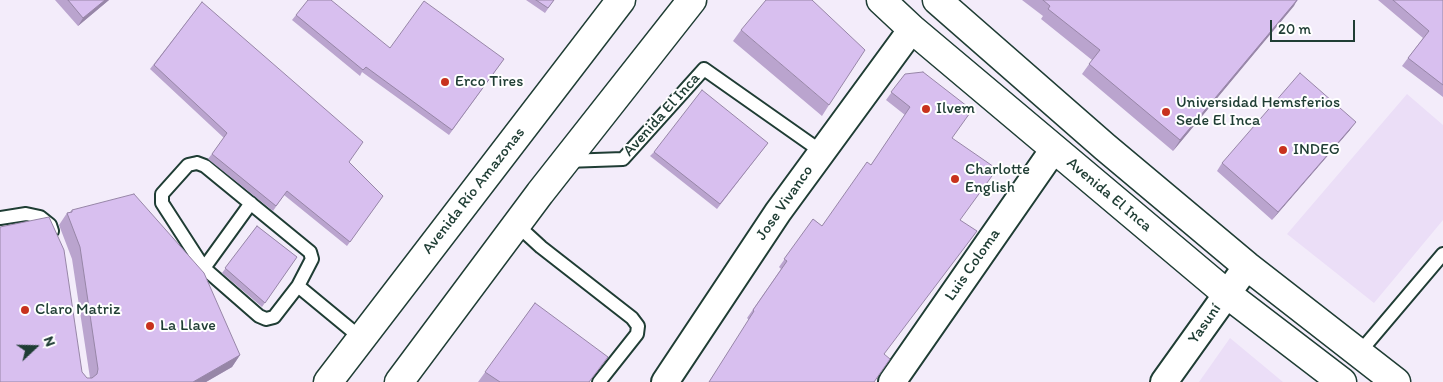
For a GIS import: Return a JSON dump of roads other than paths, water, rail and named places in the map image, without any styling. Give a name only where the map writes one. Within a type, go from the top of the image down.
[{"type":"main road","name":"Avenida Río Amazonas","points":[[328,382],[621,0]]},
{"type":"main road","points":[[408,378],[565,161],[692,0]]},
{"type":"main road","name":"Avenida El Inca","points":[[881,0],[912,29],[1227,294],[1342,382]]},
{"type":"main road","points":[[937,0],[1105,147],[1247,266],[1396,382]]},
{"type":"street","name":"Jose Vivanco","points":[[665,382],[778,212],[912,29]]},
{"type":"street","name":"Luis Coloma","points":[[892,382],[1054,149]]},
{"type":"street","name":"Yasuní","points":[[1164,382],[1247,266]]},
{"type":"lane","name":"Avenida El Inca","points":[[565,161],[623,159],[704,69],[822,152]]},
{"type":"lane","points":[[197,163],[205,166],[310,252],[312,259],[298,286],[274,317],[266,320],[204,268],[162,203],[162,194],[188,165],[197,163]]},
{"type":"lane","points":[[204,268],[250,202]]},
{"type":"lane","points":[[0,218],[26,214],[40,217],[50,225],[57,242]]},
{"type":"lane","points":[[517,225],[541,247],[632,318],[638,326],[637,334],[599,382]]},
{"type":"lane","points":[[1359,353],[1443,254]]},
{"type":"lane","points":[[298,286],[361,338]]},
{"type":"place","name":"Erco Tires","points":[[445,82]]},
{"type":"place","name":"Ilvem","points":[[926,109]]},
{"type":"place","name":"Universidad Hemsferios Sede El Inca","points":[[1166,112]]},
{"type":"place","name":"INDEG","points":[[1283,150]]},
{"type":"place","name":"Charlotte English","points":[[955,179]]},
{"type":"place","name":"Claro Matriz","points":[[25,310]]},
{"type":"place","name":"La Llave","points":[[150,326]]}]
